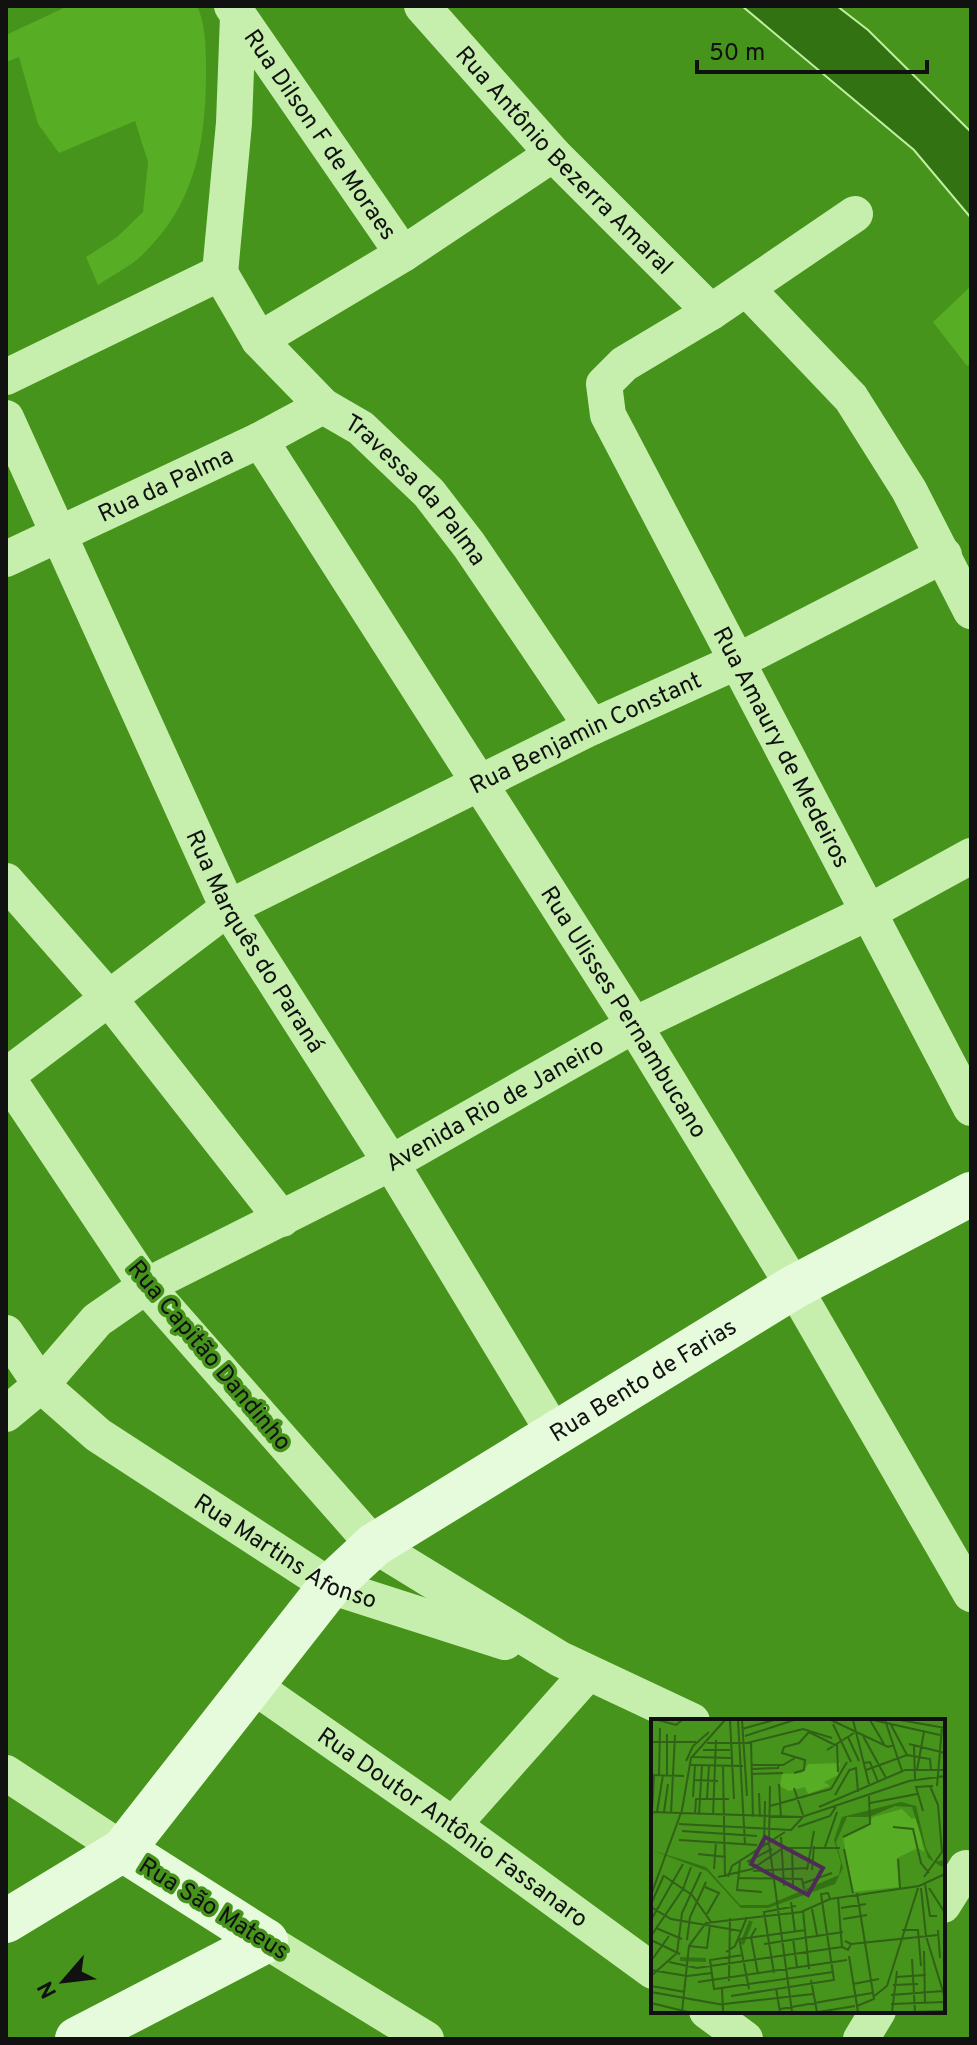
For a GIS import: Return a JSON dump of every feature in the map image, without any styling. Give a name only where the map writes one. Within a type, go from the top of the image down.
[{"type":"street","name":"Rua Antônio Bezerra Amaral","points":[[422,6],[553,154],[711,312]]},
{"type":"street","points":[[6,377],[220,273],[234,123],[235,11]]},
{"type":"street","name":"Rua Dilson F de Moraes","points":[[235,11],[403,254]]},
{"type":"street","points":[[259,340],[403,254],[553,154]]},
{"type":"street","points":[[711,312],[855,214]]},
{"type":"street","name":"Travessa da Palma","points":[[220,273],[259,340],[323,406],[361,428],[429,493],[469,545],[592,727]]},
{"type":"street","points":[[747,289],[851,398],[909,490],[971,611]]},
{"type":"street","name":"Rua Amaury de Medeiros","points":[[711,312],[624,364],[604,384],[608,415],[971,1108]]},
{"type":"street","name":"Rua da Palma","points":[[6,559],[62,536],[323,406]]},
{"type":"street","name":"Rua Marquês do Paraná","points":[[6,418],[228,908],[391,1163],[556,1436]]},
{"type":"street","name":"Rua Ulisses Pernambucano","points":[[260,440],[481,781],[634,1025],[794,1287],[971,1594]]},
{"type":"street","name":"Rua Benjamin Constant","points":[[6,1076],[107,996],[228,908],[592,727],[738,661],[944,555]]},
{"type":"street","name":"Avenida Rio de Janeiro","points":[[19,1399],[97,1320],[146,1286],[391,1163],[634,1025],[867,913],[971,856]]},
{"type":"street","points":[[6,881],[107,996],[282,1219]]},
{"type":"street","name":"Rua Capitão Dandinho","points":[[6,1076],[146,1286],[374,1545]]},
{"type":"street","name":"Rua Bento de Farias","points":[[123,1850],[330,1586],[374,1545],[794,1287],[971,1194]]},
{"type":"street","name":"Rua Martins Afonso","points":[[6,1333],[19,1399],[98,1435],[330,1586],[574,1667],[688,1719]]},
{"type":"street","name":"Rua Martins Afonso","points":[[374,1545],[574,1667]]},
{"type":"street","points":[[453,1825],[574,1667]]},
{"type":"street","name":"Rua Doutor Antônio Fassanaro","points":[[252,1685],[453,1825],[651,1970]]},
{"type":"street","name":"Rua São Mateus","points":[[6,1773],[266,1941],[426,2039]]},
{"type":"street","points":[[6,1921],[123,1850]]},
{"type":"street","points":[[945,1900],[960,1864]]},
{"type":"street","points":[[77,2039],[266,1941]]},
{"type":"street","points":[[710,2013],[745,2039]]},
{"type":"street","points":[[861,2039],[877,2013]]},
{"type":"shaded area","points":[[68,6],[197,6],[204,32],[206,79],[203,129],[199,153],[184,198],[157,239],[139,258],[98,285],[86,257],[117,237],[143,212],[148,162],[135,121],[59,153],[38,124],[19,57],[6,62],[6,35]]},
{"type":"shaded area","points":[[742,6],[837,6],[868,30],[971,132],[971,218],[914,150]]},
{"type":"shaded area","points":[[971,286],[971,364],[967,366],[933,322]]}]
